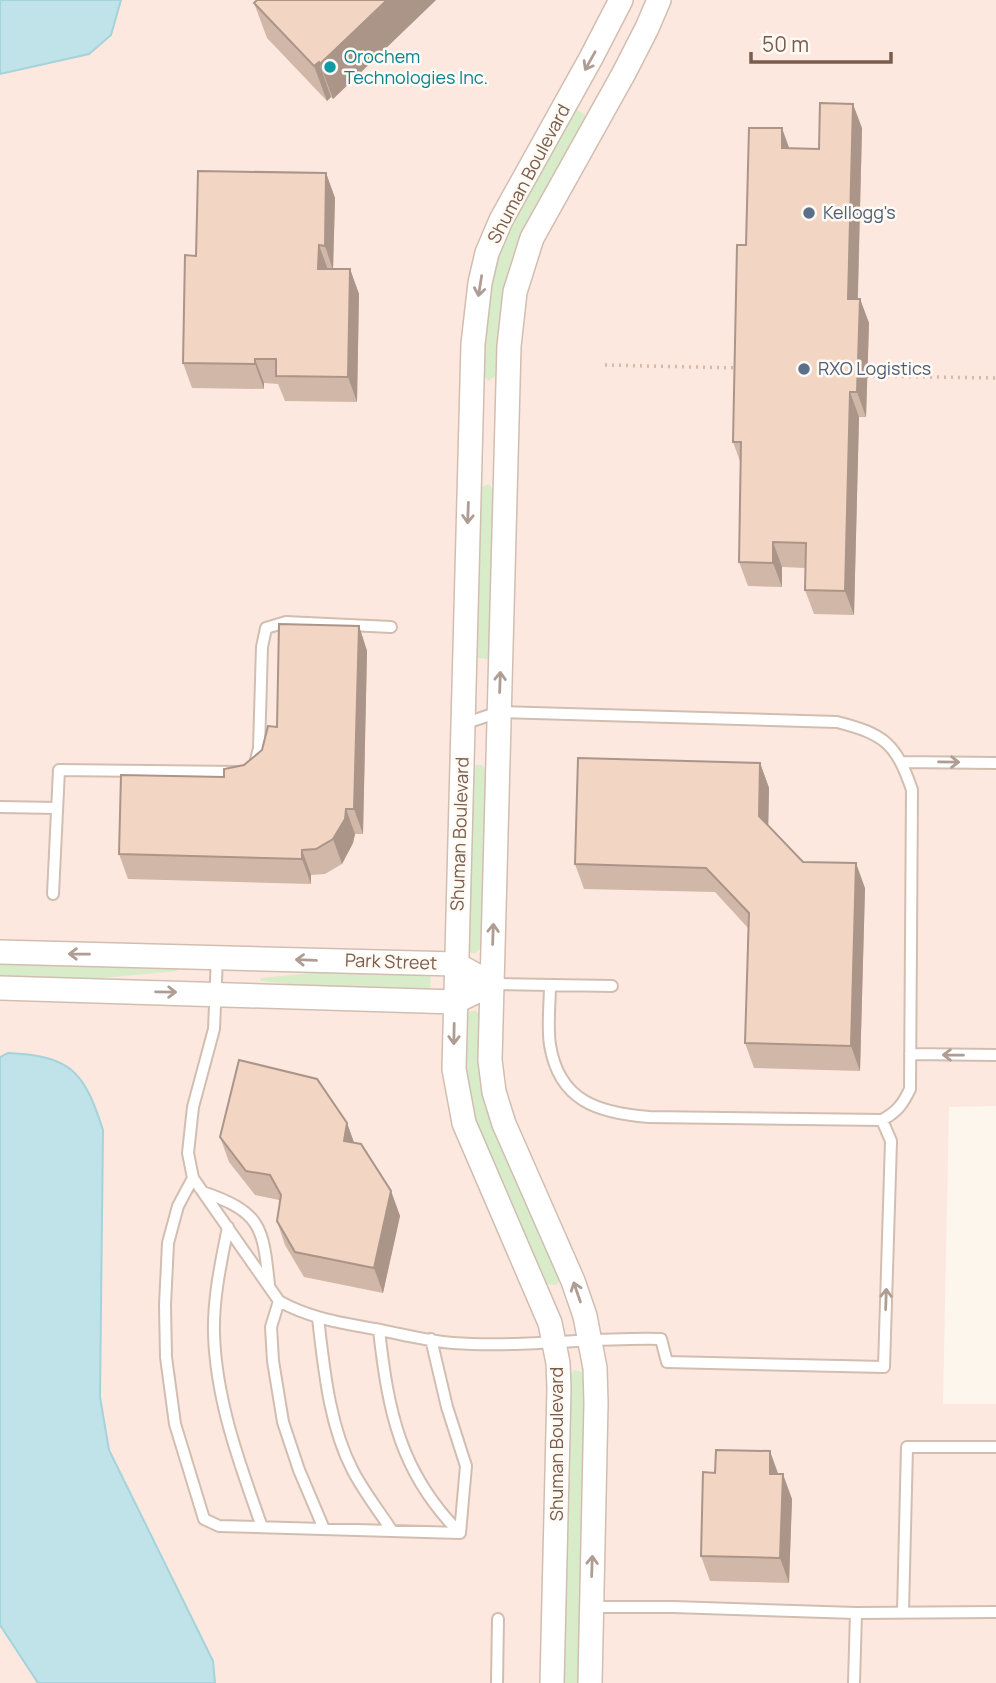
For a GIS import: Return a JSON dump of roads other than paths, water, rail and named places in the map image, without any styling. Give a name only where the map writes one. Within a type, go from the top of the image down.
[{"type":"street","name":"Shuman Boulevard","points":[[552,1683],[559,1389],[554,1343],[550,1323],[464,1123],[454,1069],[473,344],[480,283],[487,253],[501,220],[592,58],[621,0]]},
{"type":"street","name":"Shuman Boulevard","points":[[590,1683],[596,1403],[591,1339],[573,1281],[504,1124],[494,1092],[490,1060],[509,346],[514,292],[532,238],[624,73],[659,0]]},
{"type":"street","name":"Park Street","points":[[0,952],[456,964],[492,984]]},
{"type":"street","name":"Park Street","points":[[0,988],[455,1002],[492,984]]},
{"type":"lane","points":[[53,894],[59,770],[242,772],[255,764],[259,748],[262,647],[266,628],[286,622],[391,627]]},
{"type":"lane","points":[[463,724],[499,712],[837,722],[864,729],[885,741],[902,762],[912,790],[910,1088],[894,1114],[882,1120],[649,1116],[623,1115],[595,1108],[572,1093],[557,1070],[550,1043],[550,985]]},
{"type":"lane","points":[[902,762],[996,763]]},
{"type":"lane","points":[[0,807],[57,808]]},
{"type":"lane","points":[[217,957],[215,1029],[193,1107],[188,1153],[193,1178],[279,1301],[318,1318],[453,1343],[661,1339],[667,1362],[884,1367],[891,1141],[882,1120]]},
{"type":"lane","points":[[492,984],[612,986]]},
{"type":"lane","points":[[910,1054],[996,1055]]},
{"type":"lane","points":[[193,1178],[178,1206],[168,1243],[166,1357],[175,1423],[204,1519],[219,1526],[460,1533]]},
{"type":"lane","points":[[203,1192],[237,1206],[256,1223],[265,1247],[269,1287]]},
{"type":"lane","points":[[228,1227],[217,1286],[215,1334],[220,1393],[242,1472],[262,1527]]},
{"type":"lane","points":[[279,1301],[271,1327],[272,1361],[283,1422],[299,1470],[324,1529]]},
{"type":"lane","points":[[318,1318],[324,1370],[335,1422],[353,1470],[392,1531]]},
{"type":"lane","points":[[379,1330],[385,1388],[393,1423],[414,1472],[443,1516],[460,1533]]},
{"type":"lane","points":[[431,1339],[447,1407],[466,1466],[460,1533]]},
{"type":"lane","points":[[903,1612],[907,1447],[996,1447]]},
{"type":"lane","points":[[590,1607],[856,1613],[996,1612]]},
{"type":"lane","points":[[854,1683],[856,1613]]},
{"type":"lane","points":[[497,1683],[498,1619]]},
{"type":"water","points":[[0,0],[121,0],[111,35],[89,54],[0,74]]},
{"type":"water","points":[[8,1053],[47,1058],[72,1070],[89,1094],[103,1130],[100,1397],[109,1450],[213,1661],[215,1683],[38,1683],[0,1625],[0,1057]]},
{"type":"place","name":"Orochem Technologies Inc.","points":[[330,67]]},
{"type":"place","name":"Kellogg's","points":[[809,213]]},
{"type":"place","name":"RXO Logistics","points":[[804,369]]}]
